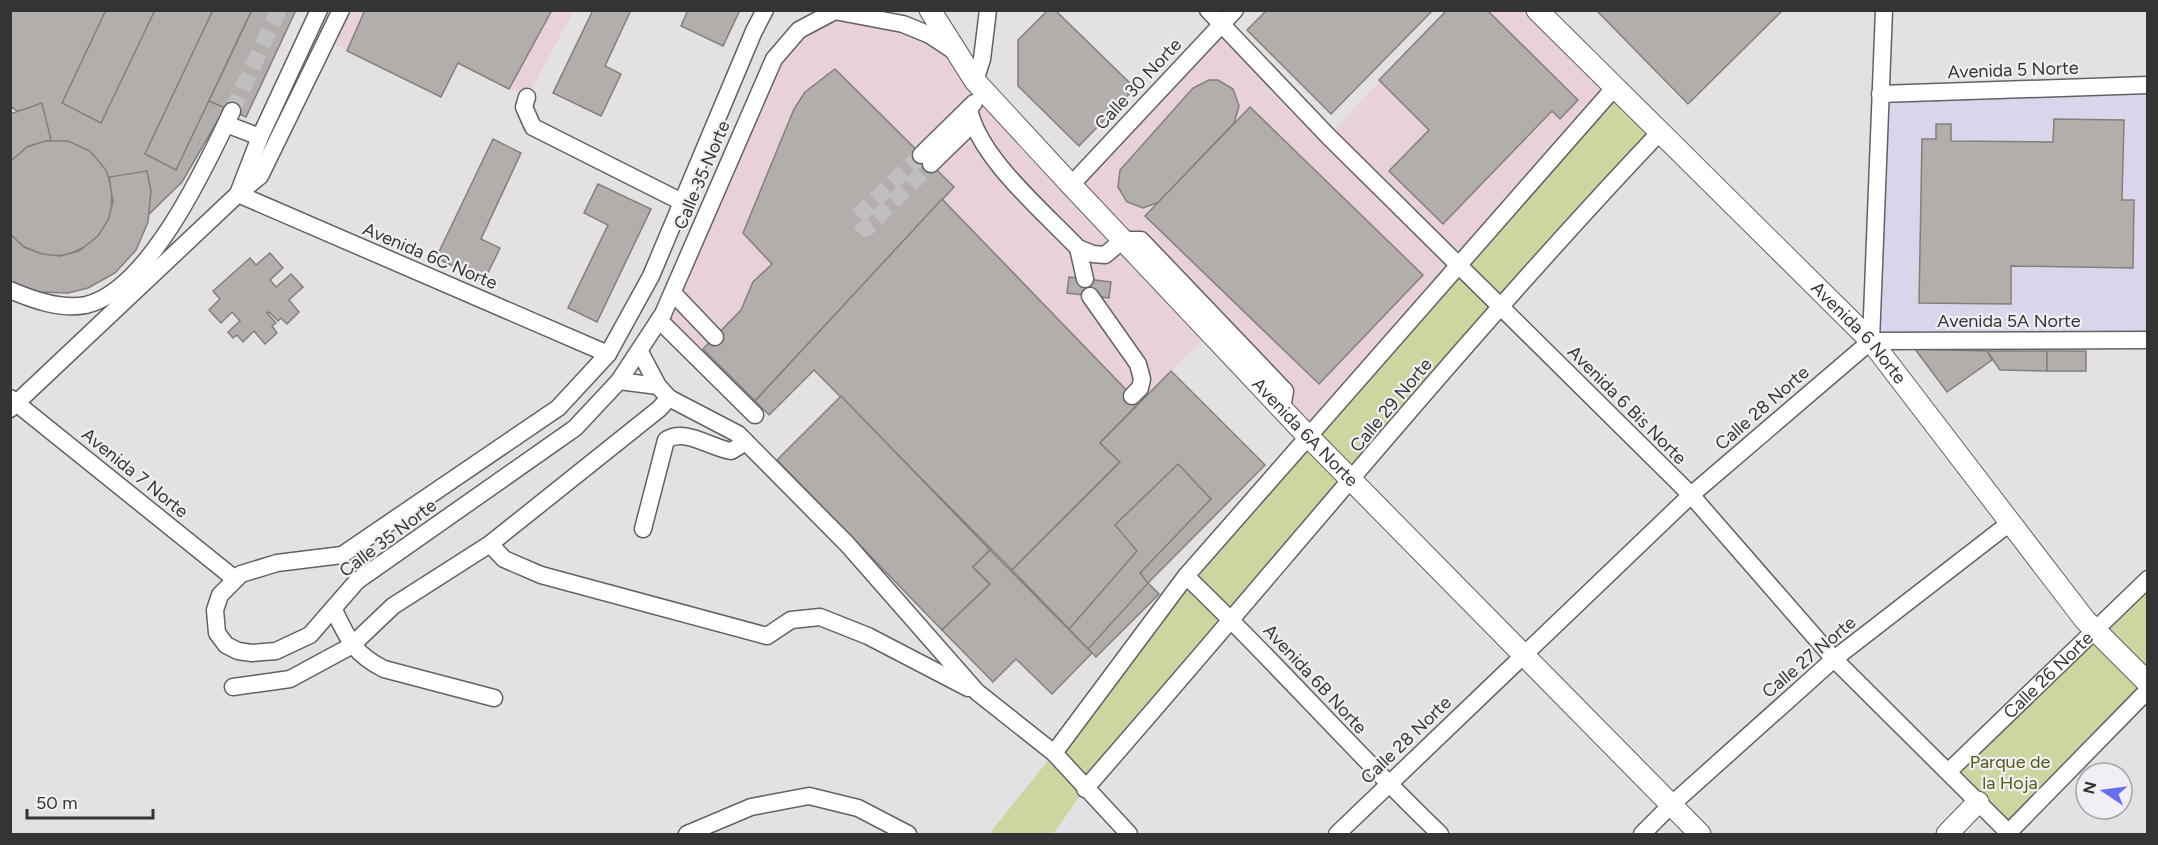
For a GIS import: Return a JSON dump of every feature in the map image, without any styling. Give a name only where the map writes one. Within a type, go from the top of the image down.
[{"type":"main road","name":"Avenida 6A Norte","points":[[930,10],[954,51],[980,87],[1071,185],[1309,436],[1700,834]]},
{"type":"main road","name":"Avenida 6 Norte","points":[[1543,13],[1871,341],[2095,631],[2148,683]]},
{"type":"main road","points":[[1947,834],[1978,802]]},
{"type":"street","points":[[238,194],[260,137],[319,10]]},
{"type":"street","points":[[12,403],[260,176],[341,10]]},
{"type":"street","name":"Calle 35 Norte","points":[[765,10],[641,298],[608,354],[558,408],[342,555],[277,563],[241,574],[220,595],[215,610],[217,633],[226,645],[238,651],[252,653],[286,648],[310,635],[357,581],[575,428],[619,381],[659,320],[673,293],[774,59],[799,30],[831,11]]},
{"type":"street","points":[[926,160],[971,116],[980,87],[988,10]]},
{"type":"street","name":"Avenida 6 Bis Norte","points":[[1208,10],[1328,136],[1691,495],[1834,658],[1949,771],[2009,834]]},
{"type":"street","name":"Calle 30 Norte","points":[[1071,185],[1235,10]]},
{"type":"street","points":[[1871,341],[1884,10]]},
{"type":"street","points":[[831,11],[903,24],[930,35],[954,51]]},
{"type":"street","name":"Avenida 5 Norte","points":[[1880,94],[2148,85]]},
{"type":"street","points":[[1054,753],[1186,576],[1615,87]]},
{"type":"street","points":[[527,97],[524,107],[533,127],[682,202]]},
{"type":"street","points":[[971,116],[990,154],[1078,248],[1093,254],[1105,255],[1123,240]]},
{"type":"street","points":[[10,290],[46,303],[70,306],[85,305],[118,289],[142,268],[165,234],[202,176],[229,118],[260,137]]},
{"type":"street","name":"Calle 29 Norte","points":[[1085,789],[1233,621],[1500,305],[1660,132]]},
{"type":"street","name":"Avenida 6C Norte","points":[[238,194],[608,354]]},
{"type":"street","points":[[1078,248],[1085,279]]},
{"type":"street","points":[[673,293],[716,337]]},
{"type":"street","points":[[1090,296],[1141,371],[1140,388],[1132,396]]},
{"type":"street","points":[[659,320],[755,415]]},
{"type":"street","name":"Avenida 5A Norte","points":[[1871,341],[2148,340]]},
{"type":"street","name":"Calle 28 Norte","points":[[1337,834],[1691,495],[1871,341]]},
{"type":"street","points":[[233,687],[290,679],[351,646],[393,606],[490,544],[658,410],[664,392],[640,352]]},
{"type":"street","points":[[619,381],[664,392],[738,434],[848,544],[977,692],[1054,753],[1129,834]]},
{"type":"street","name":"Avenida 7 Norte","points":[[12,403],[236,579]]},
{"type":"street","points":[[644,529],[666,440],[675,434],[685,434],[705,444],[731,451],[746,442]]},
{"type":"street","name":"Calle 27 Norte","points":[[1642,834],[1834,658],[2011,522]]},
{"type":"street","points":[[490,544],[504,559],[541,575],[767,636],[791,620],[820,617],[868,636],[977,692]]},
{"type":"street","name":"Avenida 6B Norte","points":[[1186,576],[1233,621],[1387,784],[1440,834]]},
{"type":"street","name":"Calle 26 Norte","points":[[1949,771],[2148,579]]},
{"type":"street","points":[[334,610],[351,646],[369,662],[384,669],[494,698]]},
{"type":"street","points":[[2009,834],[2148,690]]},
{"type":"street","points":[[694,833],[751,807],[809,796],[858,808],[908,834]]},
{"type":"shaded area","points":[[341,11],[574,11],[527,97],[458,63],[441,97],[327,40]]},
{"type":"shaded area","points":[[1208,11],[1235,11],[1222,23],[1328,136],[1447,11],[1537,11],[1615,87],[1309,436],[1210,333],[1100,442],[1120,462],[1012,570],[814,370],[769,415],[703,349],[663,314],[774,59],[833,12],[930,35],[1071,185],[1222,24]]},
{"type":"shaded area","points":[[2147,85],[2147,340],[1871,341],[1880,94]]},
{"type":"green space","points":[[1615,87],[1660,132],[1085,789],[1053,834],[989,834],[1054,753],[1186,576]]},
{"type":"green space","name":"Parque de la Hoja","points":[[2147,579],[2147,690],[2078,761],[2074,761],[2074,765],[2008,833],[1949,771]]},
{"type":"building","points":[[10,10],[105,10],[62,103],[26,117],[14,86],[10,88]]},
{"type":"building","points":[[10,10],[278,10],[269,32],[182,182],[68,293],[10,275],[10,124],[26,117],[10,106]]},
{"type":"building","points":[[106,10],[155,10],[101,123],[62,103]]},
{"type":"building","points":[[213,10],[252,10],[176,170],[145,154]]},
{"type":"building","points":[[252,10],[296,10],[246,117],[209,101]]},
{"type":"building","points":[[365,10],[552,10],[509,89],[458,63],[441,97],[347,51]]},
{"type":"building","points":[[593,10],[631,10],[605,66],[621,74],[601,116],[553,93]]},
{"type":"building","points":[[688,10],[740,10],[723,46],[681,26]]},
{"type":"building","points":[[1048,10],[1055,10],[1135,88],[1079,146],[1018,86],[1018,40]]},
{"type":"building","points":[[1267,10],[1433,10],[1331,114],[1247,30]]},
{"type":"building","points":[[1447,10],[1487,10],[1578,100],[1560,119],[1552,111],[1443,224],[1389,171],[1429,130],[1379,80]]},
{"type":"building","points":[[1596,10],[1783,10],[1688,104]]},
{"type":"building","points":[[835,69],[954,187],[755,401],[703,349],[741,310],[753,282],[772,264],[743,233],[794,109],[805,92]]},
{"type":"building","points":[[1209,80],[1218,80],[1233,89],[1239,106],[1234,123],[1159,202],[1143,208],[1127,202],[1118,187],[1120,170],[1193,88]]},
{"type":"building","points":[[42,103],[51,140],[27,147],[10,162],[10,114]]},
{"type":"building","points":[[1250,107],[1423,275],[1319,384],[1145,216]]},
{"type":"building","points":[[2054,119],[2124,120],[2122,200],[2134,200],[2133,268],[2011,266],[2011,304],[1919,303],[1922,139],[1936,139],[1936,124],[1951,124],[1951,141],[2053,142]]},
{"type":"building","points":[[493,139],[521,153],[481,239],[500,248],[484,281],[436,258]]},
{"type":"building","points":[[45,141],[68,141],[90,151],[106,170],[112,189],[111,214],[103,231],[89,245],[67,255],[48,256],[36,252],[24,247],[10,234],[10,162],[27,147]]},
{"type":"building","points":[[147,171],[151,191],[148,222],[136,250],[115,273],[88,288],[68,293],[38,292],[10,282],[10,234],[24,247],[42,254],[60,256],[79,251],[98,236],[108,220],[113,202],[109,177]]},
{"type":"building","points":[[598,184],[651,209],[597,322],[568,308],[608,225],[584,213]]},
{"type":"building","points":[[942,199],[1139,403],[1100,443],[1120,462],[1012,570],[814,370],[769,415],[755,401]]},
{"type":"building","points":[[270,253],[283,268],[270,280],[276,287],[291,274],[303,287],[289,300],[299,312],[287,324],[281,318],[278,321],[269,312],[267,313],[276,323],[272,326],[277,333],[265,344],[254,331],[243,342],[237,335],[233,338],[228,332],[240,321],[232,312],[221,323],[209,310],[220,299],[213,291],[250,258],[256,265]]},
{"type":"building","points":[[1069,277],[1111,282],[1109,298],[1067,293]]},
{"type":"building","points":[[1915,349],[1987,351],[1992,360],[1947,392]]},
{"type":"building","points":[[1987,351],[2047,351],[2047,371],[2000,370]]},
{"type":"building","points":[[2047,351],[2086,351],[2086,371],[2047,371]]},
{"type":"building","points":[[1171,371],[1265,465],[1148,583],[1159,594],[1096,657],[1012,570],[1120,462],[1100,443]]},
{"type":"building","points":[[841,396],[990,550],[973,567],[990,584],[942,630],[777,460]]},
{"type":"building","points":[[1178,464],[1211,499],[1140,573],[1148,583],[1088,649],[1069,629],[1137,551],[1115,525]]},
{"type":"building","points":[[990,550],[1092,653],[1052,694],[1016,659],[993,682],[942,630],[990,584],[973,567]]},
{"type":"tunnel","points":[[232,111],[279,10]]},
{"type":"tunnel","points":[[921,155],[856,218],[866,229],[931,164]]}]
